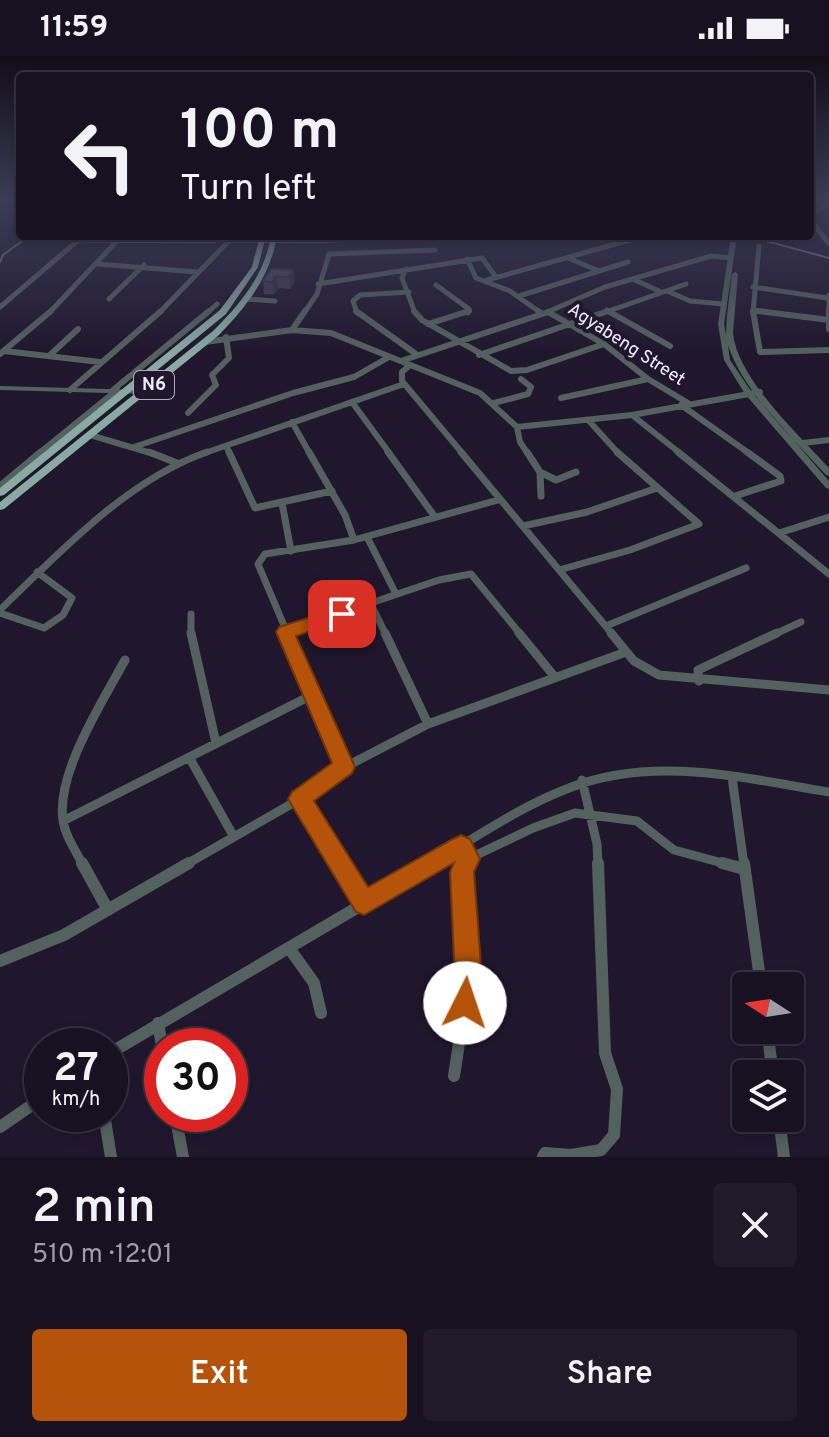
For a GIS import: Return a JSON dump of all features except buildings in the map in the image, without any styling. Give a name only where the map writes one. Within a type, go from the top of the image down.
[{"type":"main road","name":"N6","points":[[0,493],[223,312],[255,267],[259,251]]},
{"type":"main road","name":"N6","points":[[0,507],[216,333],[247,299],[269,261],[271,251]]},
{"type":"street","points":[[0,307],[65,251]]},
{"type":"street","points":[[2,352],[46,316],[98,264],[106,251]]},
{"type":"street","points":[[70,390],[161,311],[216,251]]},
{"type":"street","points":[[292,330],[317,294],[329,254],[353,251]]},
{"type":"street","points":[[487,280],[591,251]]},
{"type":"street","points":[[732,251],[721,324],[724,350],[730,365],[748,392],[829,486]]},
{"type":"street","points":[[739,251],[729,324],[730,344],[743,370],[829,473]]},
{"type":"street","points":[[758,251],[753,310],[760,352],[829,350]]},
{"type":"street","points":[[407,255],[408,268],[402,278],[414,312],[457,342],[511,371],[521,371],[604,344]]},
{"type":"street","points":[[401,361],[571,303],[585,294],[711,256],[731,258]]},
{"type":"street","points":[[568,258],[599,271]]},
{"type":"street","points":[[318,284],[467,259],[484,259],[496,277]]},
{"type":"street","name":"Agyabeng Street","points":[[467,259],[476,278],[487,280],[519,296],[604,344],[780,476],[781,481],[735,496]]},
{"type":"street","points":[[519,296],[628,262]]},
{"type":"street","points":[[98,264],[144,265],[197,272]]},
{"type":"street","points":[[109,299],[144,265]]},
{"type":"street","points":[[635,280],[690,301],[723,304]]},
{"type":"street","points":[[479,355],[686,284]]},
{"type":"street","points":[[428,324],[468,313],[469,309],[436,285]]},
{"type":"street","points":[[753,287],[828,296],[829,329]]},
{"type":"street","points":[[409,292],[358,295],[353,301],[361,317],[416,354]]},
{"type":"street","points":[[247,299],[275,301]]},
{"type":"street","points":[[0,486],[217,304]]},
{"type":"street","points":[[607,310],[670,346]]},
{"type":"street","points":[[753,310],[828,320]]},
{"type":"street","points":[[50,355],[78,329]]},
{"type":"street","points":[[205,342],[292,330],[331,333],[468,387],[494,403],[517,427],[520,442],[540,472],[556,480],[576,472]]},
{"type":"street","points":[[216,333],[228,338]]},
{"type":"street","points":[[188,413],[216,385],[212,375],[229,358],[228,338]]},
{"type":"street","points":[[2,352],[100,362]]},
{"type":"street","points":[[134,447],[293,393],[354,377],[389,357]]},
{"type":"street","points":[[410,365],[400,378],[404,384],[634,661],[659,675],[699,681],[829,690]]},
{"type":"street","points":[[494,403],[528,394],[531,387],[521,379]]},
{"type":"street","points":[[561,398],[648,379]]},
{"type":"street","points":[[37,572],[72,598],[63,615],[44,628],[0,612],[37,572],[87,527],[177,463],[404,384]]},
{"type":"street","points":[[0,388],[144,392]]},
{"type":"street","points":[[517,427],[632,415],[760,392]]},
{"type":"street","points":[[352,402],[435,517]]},
{"type":"street","points":[[632,415],[829,574]]},
{"type":"street","points":[[559,570],[630,550],[699,524],[597,435],[589,421]]},
{"type":"street","points":[[292,422],[332,491],[354,540]]},
{"type":"street","points":[[90,435],[177,463]]},
{"type":"street","points":[[803,443],[829,440]]},
{"type":"street","points":[[226,446],[252,506],[260,508],[332,491]]},
{"type":"street","points":[[540,472],[541,496]]},
{"type":"street","points":[[523,526],[587,512],[657,488]]},
{"type":"street","points":[[345,767],[258,564],[265,554],[367,537],[498,500]]},
{"type":"street","points":[[282,503],[291,551]]},
{"type":"street","points":[[779,533],[829,517]]},
{"type":"street","points":[[367,537],[396,594]]},
{"type":"street","points":[[606,626],[746,568]]},
{"type":"street","points":[[285,632],[439,580],[475,575],[554,676]]},
{"type":"street","points":[[371,604],[428,724]]},
{"type":"street","points":[[191,614],[191,643],[216,743]]},
{"type":"street","points":[[699,681],[698,670],[801,622]]},
{"type":"street","points":[[0,961],[64,935],[300,799],[345,767],[428,724],[626,652]]},
{"type":"street","points":[[108,910],[63,821],[63,797],[75,760],[125,660]]},
{"type":"street","points":[[63,821],[314,694]]},
{"type":"street","points":[[189,757],[234,837]]},
{"type":"street","points":[[128,1042],[522,810],[582,780],[649,770],[732,777],[829,792]]},
{"type":"street","points":[[732,777],[759,972]]},
{"type":"street","points":[[543,1157],[545,1153],[571,1155],[601,1150],[614,1135],[617,1089],[605,1053],[597,844],[582,780]]},
{"type":"street","points":[[300,799],[364,903]]},
{"type":"street","points":[[522,810],[533,828]]},
{"type":"street","points":[[454,1076],[469,979],[462,872],[468,859],[533,828],[575,813],[637,821],[674,850],[744,869]]},
{"type":"street","points":[[461,846],[468,859]]},
{"type":"street","points":[[289,948],[295,961],[317,983],[321,1013]]},
{"type":"street","points":[[158,1023],[159,1028]]},
{"type":"street","points":[[0,1127],[24,1110]]},
{"type":"street","points":[[107,1132],[111,1157]]},
{"type":"street","points":[[178,1132],[183,1157]]},
{"type":"street","points":[[781,1132],[784,1157]]},
{"type":"waterway","points":[[0,262],[8,251]]},
{"type":"waterway","points":[[804,251],[829,258]]},
{"type":"route","points":[[342,614],[285,632],[345,767],[300,799],[364,903],[461,846],[468,859],[462,872],[469,979],[465,1003]]}]
